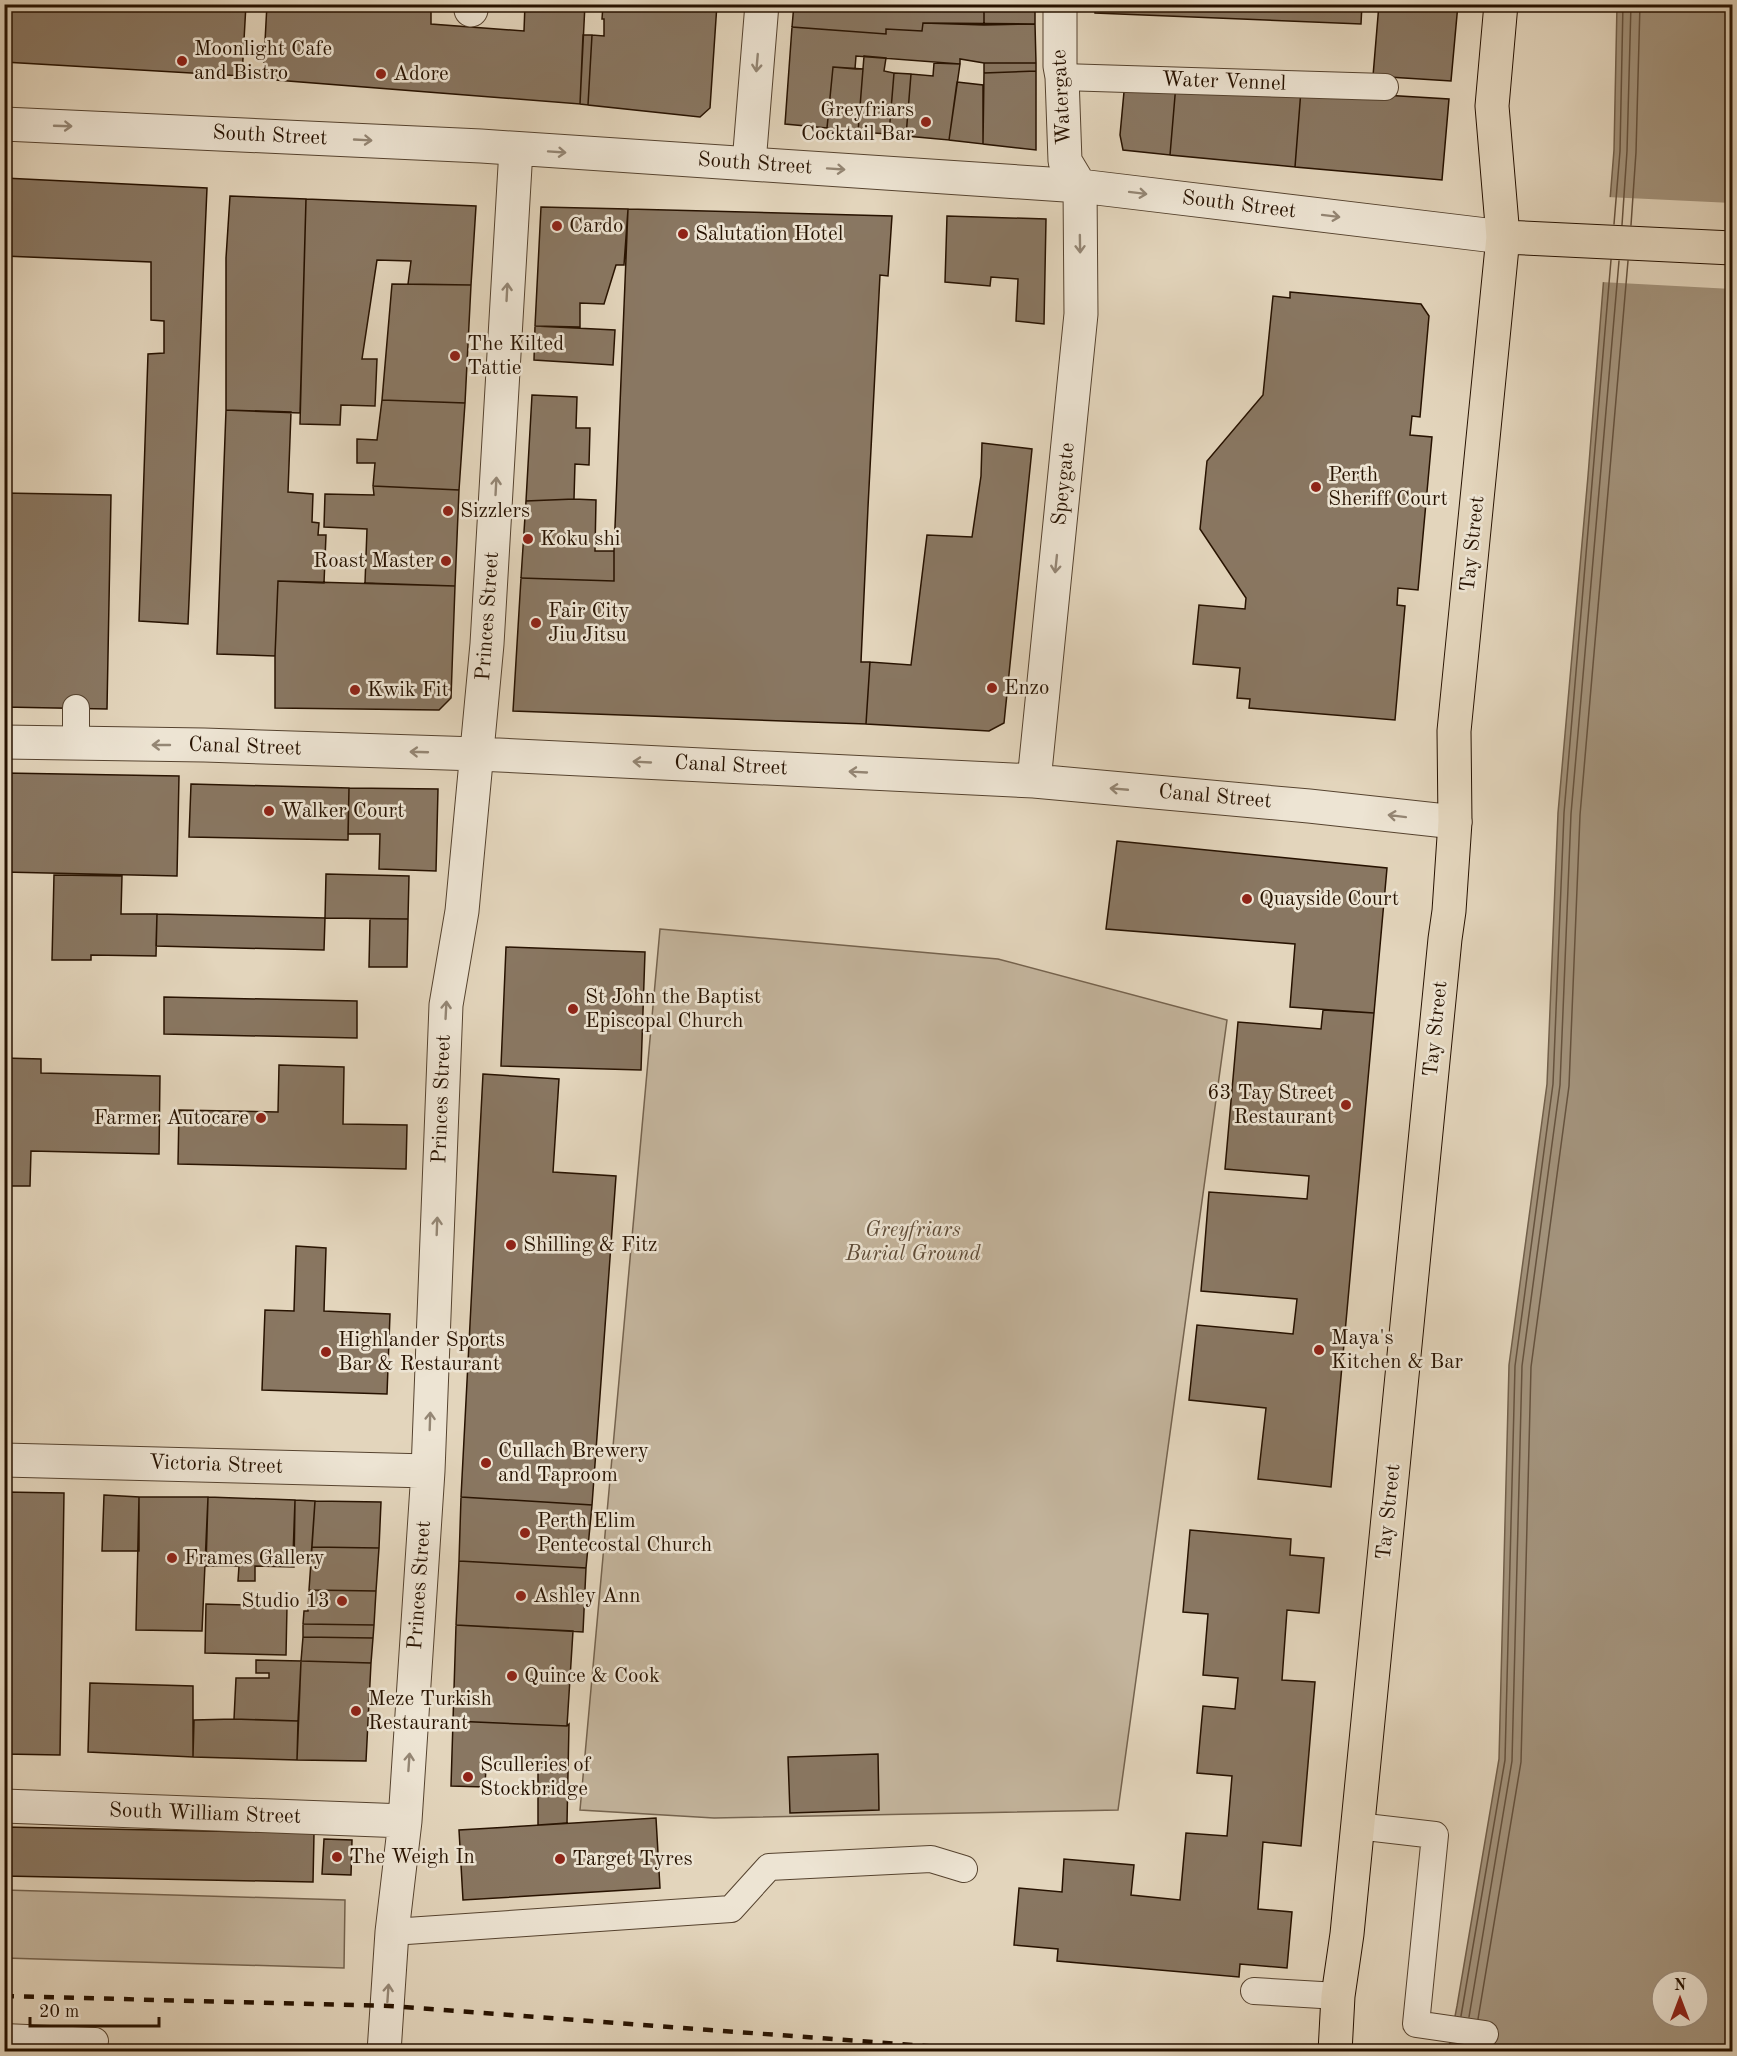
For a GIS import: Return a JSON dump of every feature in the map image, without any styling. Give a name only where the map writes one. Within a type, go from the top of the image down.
[{"type":"main road","name":"Tay Street","points":[[1335,2052],[1338,1996],[1347,1934],[1449,912],[1455,822],[1454,730],[1503,237],[1492,106],[1501,4]]},
{"type":"main road","points":[[1503,237],[1732,248]]},
{"type":"street","points":[[749,163],[762,4]]},
{"type":"street","name":"Watergate","points":[[1060,4],[1060,66],[1065,161],[1080,186]]},
{"type":"street","name":"South Street","points":[[4,124],[516,149],[1080,186],[1503,237]]},
{"type":"street","name":"Princes Street","points":[[384,2052],[392,1932],[405,1821],[428,1471],[446,1005],[462,911],[487,644],[516,149]]},
{"type":"street","name":"Speygate","points":[[1034,781],[1081,314],[1080,186]]},
{"type":"street","name":"Canal Street","points":[[4,742],[204,745],[477,754],[1034,781],[1341,809],[1455,822]]},
{"type":"street","name":"Victoria Street","points":[[4,1460],[428,1471]]},
{"type":"street","name":"South William Street","points":[[4,1806],[405,1821]]},
{"type":"lane","name":"Water Vennel","points":[[1062,77],[1385,87]]},
{"type":"lane","points":[[76,708],[76,744]]},
{"type":"lane","points":[[1357,1826],[1435,1835],[1416,2024],[1485,2034]]},
{"type":"lane","points":[[392,1932],[731,1909],[769,1867],[931,1859],[964,1869]]},
{"type":"lane","points":[[1254,1991],[1338,1996]]},
{"type":"lane","points":[[4,2037],[95,2041]]},
{"type":"green space","name":"Greyfriars Burial Ground","points":[[660,929],[998,959],[1227,1020],[1118,1810],[714,1818],[580,1810]]},
{"type":"green space","points":[[5,1890],[345,1900],[344,1968],[5,1958]]},
{"type":"water","points":[[1617,5],[1732,5],[1732,2051],[1448,2052],[1499,1759],[1509,1365],[1547,1084],[1558,813],[1614,150]]},
{"type":"pier","points":[[1607,197],[1732,203],[1732,289],[1601,282]]},
{"type":"building","points":[[4,4],[246,4],[242,76],[4,62]]},
{"type":"building","points":[[267,4],[431,5],[431,24],[524,31],[525,4],[585,4],[580,104],[263,79]]},
{"type":"building","points":[[621,4],[717,4],[710,108],[700,117],[588,105],[592,35],[604,36],[603,5],[621,6]]},
{"type":"building","points":[[794,4],[984,4],[984,25],[923,23],[922,31],[886,29],[886,34],[792,27]]},
{"type":"building","points":[[984,4],[1035,4],[1035,24],[984,25]]},
{"type":"building","points":[[1095,4],[1362,4],[1361,24],[1095,13]]},
{"type":"building","points":[[1379,4],[1458,4],[1451,81],[1373,76]]},
{"type":"building","points":[[923,23],[1035,24],[1036,63],[984,63],[960,59],[960,64],[856,56],[855,69],[833,67],[827,128],[785,124],[792,27],[886,34],[886,29],[922,31]]},
{"type":"building","points":[[583,35],[592,35],[588,105],[580,104]]},
{"type":"building","points":[[864,56],[886,58],[884,71],[894,73],[889,134],[858,132]]},
{"type":"building","points":[[934,63],[960,64],[949,140],[906,136],[911,74],[933,76]]},
{"type":"building","points":[[984,63],[1036,63],[1036,71],[984,73]]},
{"type":"building","points":[[833,67],[863,69],[858,132],[827,128]]},
{"type":"building","points":[[1036,71],[1036,150],[983,144],[984,73]]},
{"type":"building","points":[[894,73],[911,74],[906,136],[889,134]]},
{"type":"building","points":[[1125,81],[1176,84],[1170,155],[1123,150],[1120,135]]},
{"type":"building","points":[[957,82],[983,85],[983,144],[949,140]]},
{"type":"building","points":[[1176,84],[1301,90],[1295,167],[1170,155]]},
{"type":"building","points":[[1301,90],[1449,99],[1442,180],[1295,167]]},
{"type":"building","points":[[4,178],[207,188],[188,624],[139,621],[148,354],[164,353],[164,321],[151,320],[151,262],[4,256]]},
{"type":"building","points":[[230,196],[306,199],[300,413],[226,410],[226,258]]},
{"type":"building","points":[[306,199],[476,206],[471,285],[408,284],[411,261],[377,260],[362,359],[377,359],[375,406],[341,405],[340,425],[300,424]]},
{"type":"building","points":[[541,207],[628,209],[624,265],[616,265],[604,304],[580,303],[580,327],[535,326]]},
{"type":"building","points":[[628,209],[892,216],[888,276],[880,275],[868,507],[861,662],[870,662],[866,724],[513,711],[521,578],[614,581]]},
{"type":"building","points":[[947,216],[1046,219],[1044,324],[1016,321],[1018,279],[991,277],[990,286],[945,282]]},
{"type":"building","points":[[392,284],[471,285],[465,403],[382,400]]},
{"type":"building","name":"Perth Sheriff Court","points":[[1290,292],[1421,304],[1429,316],[1420,417],[1412,416],[1410,435],[1432,437],[1418,590],[1398,588],[1397,605],[1405,606],[1395,720],[1249,708],[1250,699],[1237,698],[1240,668],[1193,664],[1199,605],[1245,609],[1246,598],[1200,529],[1207,461],[1263,395],[1273,296],[1290,298]]},
{"type":"building","points":[[535,326],[615,330],[613,365],[534,360]]},
{"type":"building","points":[[532,395],[577,397],[576,428],[590,428],[589,465],[575,464],[574,499],[526,501]]},
{"type":"building","points":[[382,400],[465,403],[459,490],[373,486],[375,463],[357,463],[357,439],[377,440]]},
{"type":"building","points":[[226,410],[291,412],[288,492],[313,494],[312,522],[319,523],[318,535],[326,535],[324,583],[278,581],[275,656],[217,654]]},
{"type":"building","points":[[982,443],[1032,449],[1004,723],[989,731],[866,724],[870,662],[911,665],[927,535],[972,537],[981,476]]},
{"type":"building","points":[[373,486],[459,490],[455,586],[365,583],[367,529],[324,527],[325,494],[374,495]]},
{"type":"building","points":[[4,493],[111,495],[107,709],[4,707]]},
{"type":"building","points":[[596,500],[595,551],[614,551],[614,581],[521,578],[526,501]]},
{"type":"building","points":[[278,581],[455,586],[451,698],[439,710],[275,708]]},
{"type":"building","points":[[4,773],[179,776],[177,876],[4,872]]},
{"type":"building","name":"Walker Court","points":[[191,784],[349,788],[348,840],[189,837]]},
{"type":"building","points":[[349,788],[438,789],[436,871],[379,869],[380,834],[348,834]]},
{"type":"building","name":"Quayside Court","points":[[1117,841],[1387,868],[1374,1013],[1290,1007],[1295,944],[1106,929]]},
{"type":"building","points":[[326,874],[409,876],[408,919],[325,918]]},
{"type":"building","points":[[54,875],[122,876],[121,914],[157,914],[156,956],[91,955],[91,960],[52,960]]},
{"type":"building","points":[[157,914],[325,918],[324,950],[156,946]]},
{"type":"building","points":[[370,919],[408,919],[407,967],[369,967]]},
{"type":"building","name":"St John the Baptist Episcopal Church","points":[[506,947],[645,952],[641,1070],[501,1066]]},
{"type":"building","points":[[164,997],[357,1001],[357,1038],[164,1034]]},
{"type":"building","points":[[1323,1010],[1374,1013],[1331,1487],[1258,1479],[1266,1408],[1189,1400],[1197,1325],[1293,1334],[1297,1299],[1201,1291],[1209,1192],[1307,1199],[1309,1176],[1225,1169],[1238,1022],[1321,1029]]},
{"type":"building","points":[[4,1058],[41,1059],[41,1073],[160,1076],[159,1154],[31,1151],[30,1186],[4,1186]]},
{"type":"building","name":"Farmer Autocare","points":[[279,1065],[344,1067],[343,1124],[407,1125],[406,1169],[178,1164],[179,1110],[278,1112]]},
{"type":"building","points":[[483,1074],[559,1079],[553,1172],[616,1176],[592,1505],[461,1497]]},
{"type":"building","points":[[296,1246],[326,1248],[324,1311],[390,1314],[387,1394],[262,1390],[265,1310],[294,1311]]},
{"type":"building","points":[[4,1492],[64,1493],[60,1755],[4,1754]]},
{"type":"building","points":[[104,1495],[139,1497],[139,1551],[102,1551]]},
{"type":"building","name":"Frames Gallery","points":[[139,1497],[208,1497],[202,1631],[136,1630]]},
{"type":"building","points":[[208,1497],[295,1500],[294,1567],[255,1566],[255,1581],[238,1581],[239,1566],[206,1566]]},
{"type":"building","name":"Perth Elim Pentecostal Church","points":[[461,1497],[592,1505],[586,1568],[459,1561]]},
{"type":"building","points":[[295,1500],[315,1501],[311,1558],[293,1556]]},
{"type":"building","points":[[315,1501],[381,1502],[379,1548],[312,1547]]},
{"type":"building","points":[[1190,1530],[1291,1539],[1290,1555],[1324,1558],[1319,1613],[1287,1610],[1282,1680],[1315,1682],[1301,1846],[1263,1842],[1258,1909],[1292,1912],[1287,1968],[1240,1964],[1239,1977],[1057,1961],[1058,1949],[1014,1945],[1019,1888],[1062,1892],[1064,1859],[1134,1865],[1131,1895],[1180,1900],[1186,1833],[1227,1836],[1232,1776],[1197,1773],[1203,1706],[1235,1709],[1238,1678],[1203,1675],[1208,1614],[1183,1612]]},
{"type":"building","points":[[312,1547],[379,1548],[376,1591],[309,1590]]},
{"type":"building","name":"Ashley Ann","points":[[459,1561],[586,1568],[583,1632],[456,1625]]},
{"type":"building","name":"Studio 13","points":[[309,1590],[376,1591],[374,1625],[303,1624],[304,1611],[308,1611]]},
{"type":"building","points":[[206,1604],[287,1606],[286,1655],[205,1653]]},
{"type":"building","points":[[303,1624],[374,1625],[373,1638],[303,1637]]},
{"type":"building","name":"Quince & Cook","points":[[456,1625],[573,1631],[567,1726],[453,1721]]},
{"type":"building","points":[[303,1637],[373,1638],[371,1663],[301,1661]]},
{"type":"building","points":[[256,1660],[301,1661],[298,1721],[234,1719],[236,1678],[269,1678],[269,1673],[256,1673]]},
{"type":"building","points":[[301,1661],[371,1663],[366,1761],[297,1760]]},
{"type":"building","points":[[90,1683],[193,1686],[193,1757],[88,1752]]},
{"type":"building","points":[[194,1720],[298,1721],[297,1760],[193,1757]]},
{"type":"building","name":"Sculleries of Stockbridge","points":[[453,1721],[567,1726],[569,1724],[567,1823],[538,1825],[538,1767],[486,1766],[485,1787],[451,1786]]},
{"type":"building","points":[[878,1754],[879,1810],[790,1813],[788,1757]]},
{"type":"building","name":"Target Tyres","points":[[656,1818],[660,1888],[463,1900],[459,1830]]},
{"type":"building","points":[[4,1827],[314,1833],[313,1882],[4,1876]]},
{"type":"building","name":"The Weigh In","points":[[324,1839],[352,1840],[351,1875],[322,1874]]},
{"type":"railway","points":[[4,1996],[389,2006],[1006,2052]]},
{"type":"place","name":"Moonlight Cafe and Bistro","points":[[182,61]]},
{"type":"place","name":"Adore","points":[[381,74]]},
{"type":"place","name":"Greyfriars Cocktail Bar","points":[[926,122]]},
{"type":"place","name":"Cardo","points":[[557,226]]},
{"type":"place","name":"Salutation Hotel","points":[[683,234]]},
{"type":"place","name":"The Kilted Tattie","points":[[455,356]]},
{"type":"place","name":"Perth Sheriff Court","points":[[1316,487]]},
{"type":"place","name":"Sizzlers","points":[[448,511]]},
{"type":"place","name":"Koku shi","points":[[528,539]]},
{"type":"place","name":"Roast Master","points":[[446,561]]},
{"type":"place","name":"Fair City Jiu Jitsu","points":[[536,623]]},
{"type":"place","name":"Enzo","points":[[992,688]]},
{"type":"place","name":"Kwik Fit","points":[[355,690]]},
{"type":"place","name":"Walker Court","points":[[269,811]]},
{"type":"place","name":"Quayside Court","points":[[1247,899]]},
{"type":"place","name":"St John the Baptist Episcopal Church","points":[[573,1009]]},
{"type":"place","name":"63 Tay Street Restaurant","points":[[1346,1105]]},
{"type":"place","name":"Farmer Autocare","points":[[261,1118]]},
{"type":"place","name":"Shilling & Fitz","points":[[511,1245]]},
{"type":"place","name":"Maya's Kitchen & Bar","points":[[1319,1350]]},
{"type":"place","name":"Highlander Sports Bar & Restaurant","points":[[326,1352]]},
{"type":"place","name":"Cullach Brewery and Taproom","points":[[486,1463]]},
{"type":"place","name":"Perth Elim Pentecostal Church","points":[[525,1533]]},
{"type":"place","name":"Frames Gallery","points":[[172,1558]]},
{"type":"place","name":"Ashley Ann","points":[[521,1596]]},
{"type":"place","name":"Studio 13","points":[[342,1601]]},
{"type":"place","name":"Quince & Cook","points":[[512,1676]]},
{"type":"place","name":"Meze Turkish Restaurant","points":[[356,1711]]},
{"type":"place","name":"Sculleries of Stockbridge","points":[[468,1777]]},
{"type":"place","name":"The Weigh In","points":[[337,1857]]},
{"type":"place","name":"Target Tyres","points":[[560,1859]]}]
